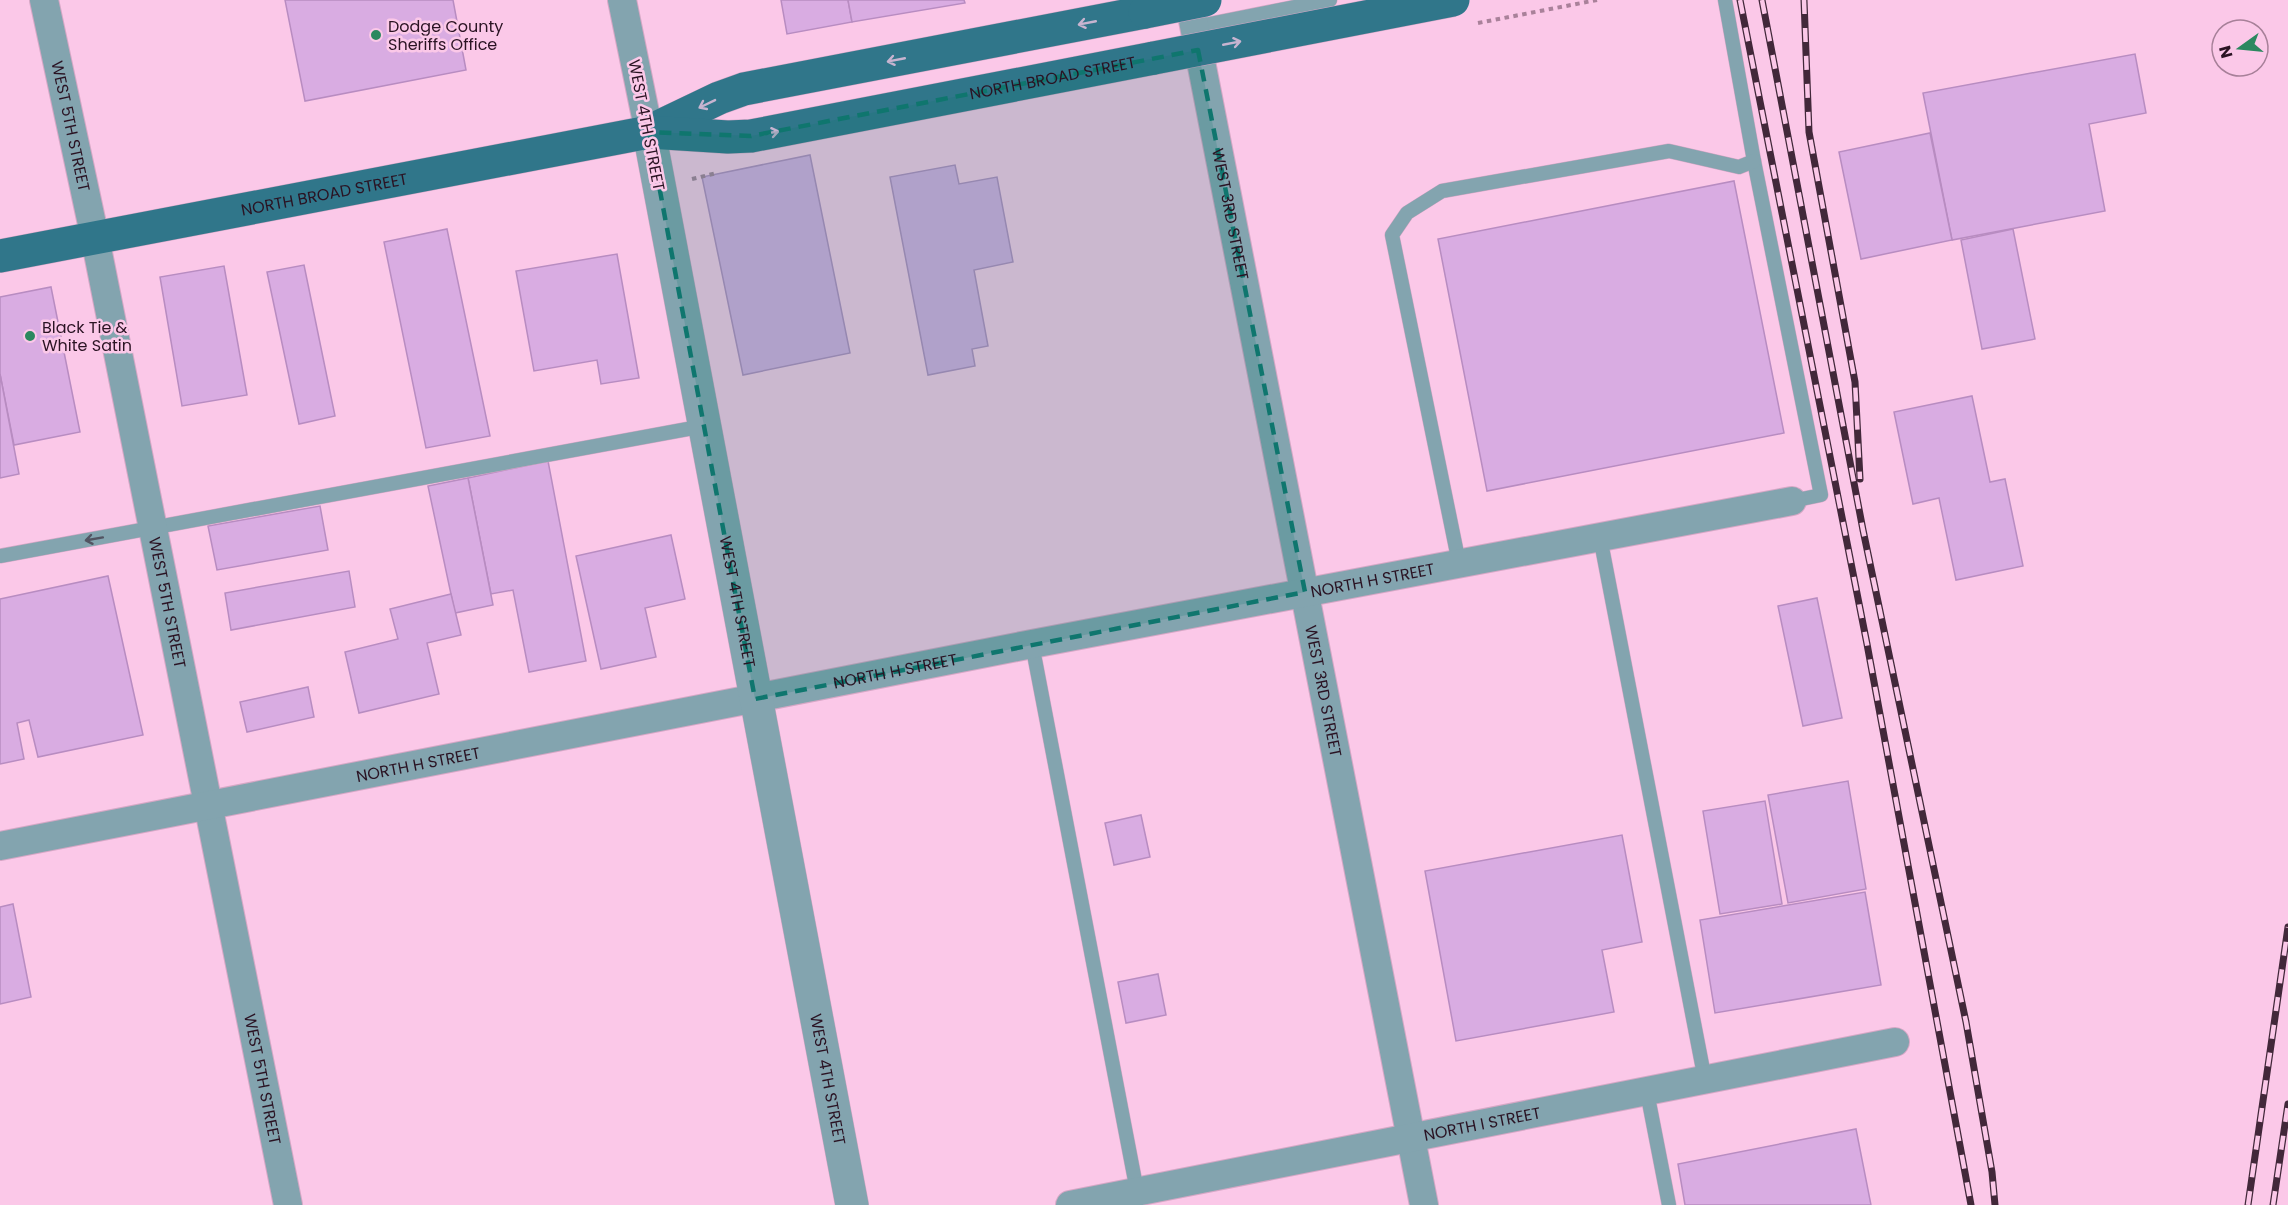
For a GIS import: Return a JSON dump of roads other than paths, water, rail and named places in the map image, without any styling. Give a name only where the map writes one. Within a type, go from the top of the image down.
[{"type":"main road","name":"NORTH BROAD STREET","points":[[0,256],[649,132],[751,136],[1453,0]]},
{"type":"main road","name":"NORTH BROAD STREET","points":[[649,132],[719,98],[744,89],[1145,12],[1196,9]]},
{"type":"street","name":"WEST 5TH STREET","points":[[44,0],[96,238],[288,1205]]},
{"type":"street","name":"WEST 4TH STREET","points":[[622,0],[852,1205]]},
{"type":"street","name":"WEST 3RD STREET","points":[[1196,9],[1305,592],[1424,1205]]},
{"type":"street","name":"NORTH H STREET","points":[[0,846],[1032,644],[1792,501]]},
{"type":"street","name":"NORTH I STREET","points":[[1070,1205],[1411,1140],[1895,1042]]},
{"type":"lane","points":[[1196,9],[1330,0]]},
{"type":"lane","points":[[1725,0],[1754,161],[1821,495],[1792,501]]},
{"type":"lane","points":[[1459,563],[1392,235],[1407,213],[1442,191],[1670,152],[1739,167],[1754,161]]},
{"type":"lane","points":[[0,556],[704,426]]},
{"type":"lane","points":[[1600,537],[1705,1080]]},
{"type":"lane","points":[[1032,644],[1137,1191]]},
{"type":"lane","points":[[1647,1092],[1669,1205]]},
{"type":"railway","points":[[1740,0],[1867,644],[1971,1205]]},
{"type":"railway","points":[[1762,0],[1863,530],[1966,1022],[1992,1172],[1995,1205]]},
{"type":"railway","points":[[1804,0],[1809,132],[1855,382],[1860,479]]},
{"type":"railway","points":[[2248,1205],[2288,927]]},
{"type":"railway","points":[[2273,1205],[2288,1104]]},
{"type":"place","name":"Dodge County Sheriffs Office","points":[[376,35]]},
{"type":"place","name":"Black Tie & White Satin","points":[[30,336]]}]
